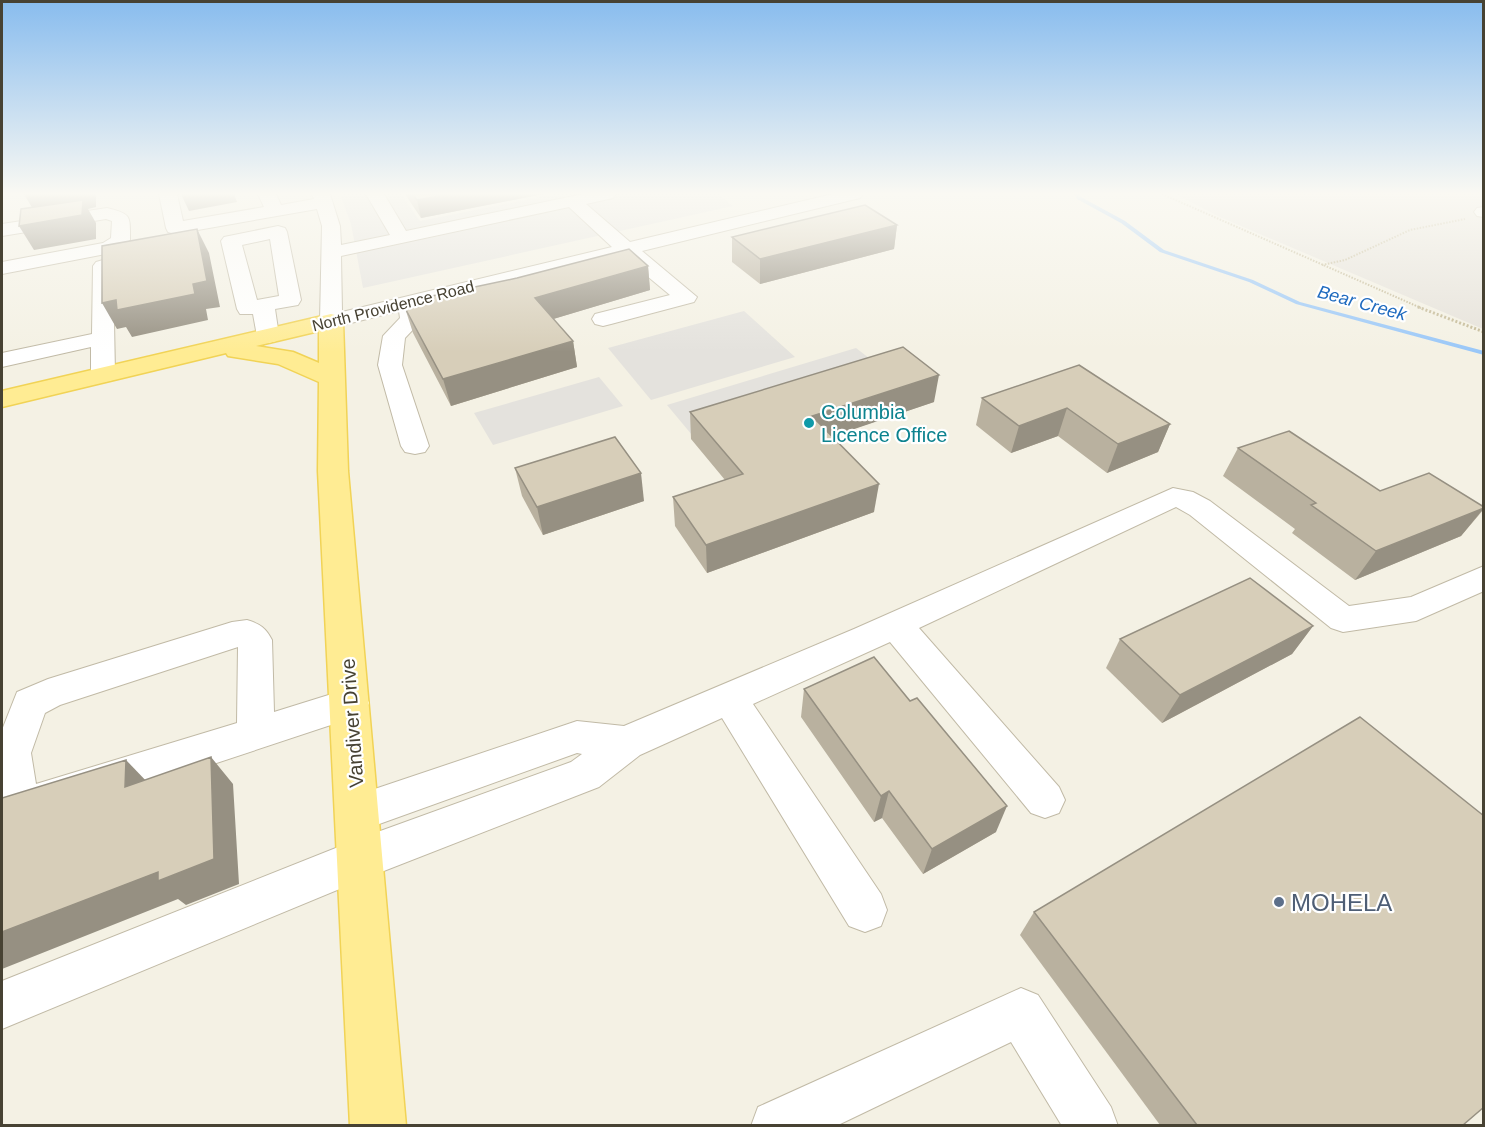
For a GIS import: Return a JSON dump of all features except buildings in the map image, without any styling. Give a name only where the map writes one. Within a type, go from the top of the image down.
[{"type":"main road","name":"North Providence Road","points":[[2,399],[331,321]]},
{"type":"main road","name":"Vandiver Drive","points":[[331,321],[333,471],[351,703],[378,1125]]},
{"type":"main road","points":[[214,348],[284,357],[333,379]]},
{"type":"street","points":[[2,268],[111,247]]},
{"type":"street","points":[[232,247],[248,309],[290,300],[281,247]]},
{"type":"street","points":[[330,247],[331,321]]},
{"type":"street","points":[[330,252],[357,247]]},
{"type":"street","name":"North Providence Road","points":[[331,321],[631,247]]},
{"type":"street","points":[[603,319],[686,297],[626,248]]},
{"type":"street","points":[[2,285],[127,261]]},
{"type":"street","points":[[606,273],[646,263]]},
{"type":"street","points":[[103,266],[103,375]]},
{"type":"street","points":[[531,271],[549,289],[580,280]]},
{"type":"street","points":[[408,302],[411,320],[394,336],[390,365],[416,446]]},
{"type":"street","points":[[263,305],[268,336]]},
{"type":"street","points":[[2,360],[103,338]]},
{"type":"street","points":[[2,1005],[361,859],[585,775],[626,743],[895,624],[1173,497],[1183,499],[1200,508],[1343,619],[1416,609],[1484,578]]},
{"type":"street","points":[[895,624],[1046,800]]},
{"type":"street","points":[[256,733],[255,640],[247,633],[231,635],[48,694],[30,703],[12,753],[18,797],[39,803],[351,703]]},
{"type":"street","points":[[729,698],[865,910]]},
{"type":"street","points":[[357,813],[577,737],[626,743]]},
{"type":"street","points":[[777,1125],[1021,1012],[1092,1125]]},
{"type":"path","points":[[1280,247],[1436,315],[1484,332]]},
{"type":"path","points":[[1321,265],[1345,260],[1374,247]]},
{"type":"shaded area","points":[[355,247],[550,247],[363,288]]},
{"type":"shaded area","points":[[1289,247],[1483,247],[1483,329]]},
{"type":"shaded area","points":[[744,311],[795,357],[651,400],[608,348]]},
{"type":"shaded area","points":[[856,348],[887,372],[692,435],[667,405]]},
{"type":"shaded area","points":[[599,377],[623,406],[493,445],[474,413]]},
{"type":"waterway","name":"Bear Creek","points":[[1156,247],[1162,251],[1251,281],[1298,303],[1484,353]]},
{"type":"place","name":"Columbia Licence Office","points":[[809,423]]},
{"type":"place","name":"MOHELA","points":[[1279,902]]}]
